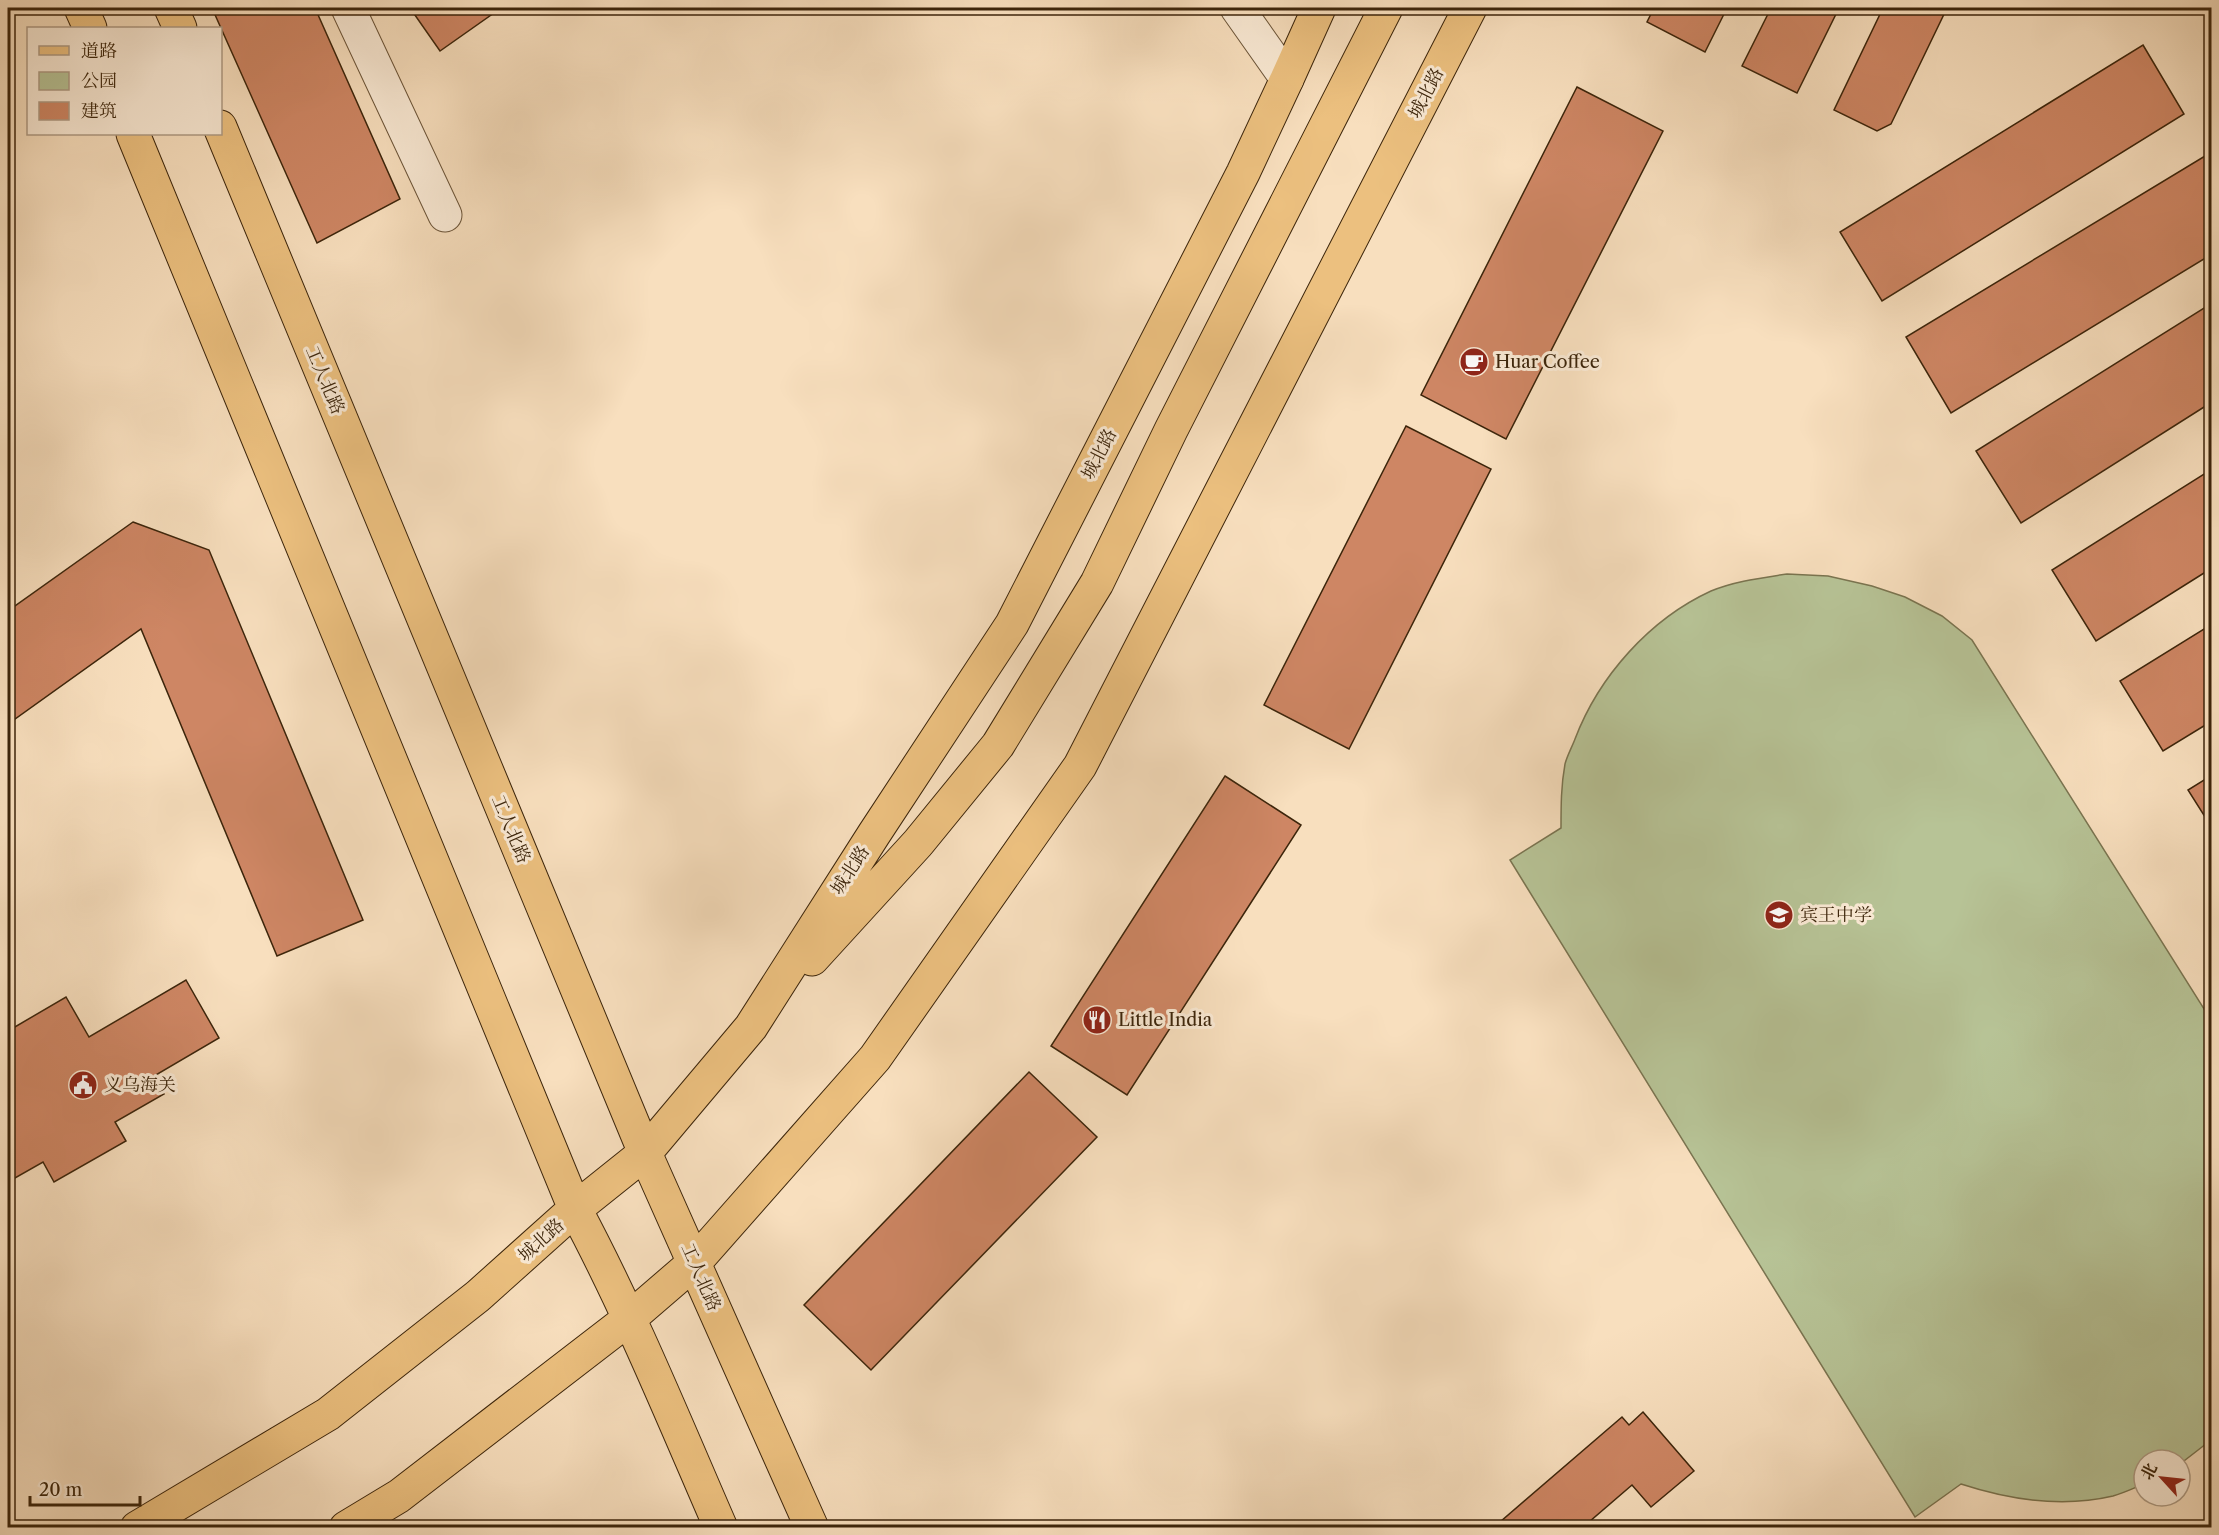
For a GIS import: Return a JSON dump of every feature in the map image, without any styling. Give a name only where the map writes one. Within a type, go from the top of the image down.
[{"type":"main road","points":[[81,8],[90,27]]},
{"type":"main road","points":[[171,8],[180,27]]},
{"type":"main road","name":"城北路","points":[[137,1527],[328,1414],[478,1296],[575,1209],[645,1153],[751,1027],[1012,624],[1243,173],[1319,8]]},
{"type":"main road","points":[[751,1027],[918,843],[998,745],[1097,583],[1171,430],[1386,8]]},
{"type":"main road","name":"城北路","points":[[346,1527],[399,1496],[630,1318],[695,1262],[875,1058],[1080,766],[1470,8]]},
{"type":"main road","name":"工人北路","points":[[222,132],[645,1153],[812,1527]]},
{"type":"main road","points":[[133,135],[575,1209],[630,1318],[721,1527]]},
{"type":"street","points":[[348,8],[445,215]]},
{"type":"street","points":[[1237,8],[1287,80]]},
{"type":"green space","points":[[1787,574],[1828,576],[1872,586],[1905,597],[1942,616],[1972,640],[2211,1020],[2211,1440],[2192,1455],[2192,1448],[2132,1448],[2132,1489],[2094,1500],[2055,1502],[2017,1498],[1961,1484],[1915,1517],[1510,860],[1561,828],[1562,788],[1567,758],[1585,716],[1598,693],[1629,652],[1667,617],[1689,603],[1711,591],[1758,578]]},
{"type":"building","points":[[212,8],[315,8],[400,199],[317,243]]},
{"type":"building","points":[[410,8],[501,8],[440,51]]},
{"type":"building","points":[[1654,8],[1727,8],[1705,52],[1647,22]]},
{"type":"building","points":[[1771,8],[1839,8],[1797,93],[1742,66]]},
{"type":"building","points":[[1883,8],[1947,8],[1891,124],[1877,131],[1834,110]]},
{"type":"building","points":[[2143,45],[2184,114],[1882,301],[1840,232]]},
{"type":"building","points":[[1577,87],[1663,131],[1506,439],[1421,395]]},
{"type":"building","points":[[2210,153],[2212,155],[2212,254],[1951,413],[1906,337]]},
{"type":"building","points":[[2212,303],[2212,402],[2021,523],[1976,451]]},
{"type":"building","points":[[1406,426],[1491,469],[1349,749],[1264,705]]},
{"type":"building","points":[[2212,469],[2212,568],[2096,641],[2052,570]]},
{"type":"building","points":[[133,522],[209,550],[363,920],[277,956],[141,629],[8,724],[8,611]]},
{"type":"building","points":[[2212,624],[2212,721],[2163,751],[2120,681]]},
{"type":"building","points":[[2212,775],[2212,828],[2188,790]]},
{"type":"building","points":[[1225,776],[1301,825],[1127,1095],[1051,1046]]},
{"type":"building","name":"义乌海关","points":[[186,980],[219,1038],[154,1076],[164,1094],[115,1122],[126,1141],[54,1182],[43,1162],[8,1182],[8,1031],[66,997],[89,1037]]},
{"type":"building","points":[[1029,1072],[1097,1137],[871,1370],[804,1305]]},
{"type":"building","points":[[1643,1412],[1694,1471],[1651,1507],[1632,1485],[1582,1528],[1493,1528],[1622,1417],[1629,1425]]},
{"type":"place","name":"Huar Coffee","points":[[1474,362]]},
{"type":"place","name":"宾王中学","points":[[1779,915]]},
{"type":"place","name":"Little India","points":[[1097,1020]]},
{"type":"place","name":"义乌海关","points":[[83,1085]]}]
